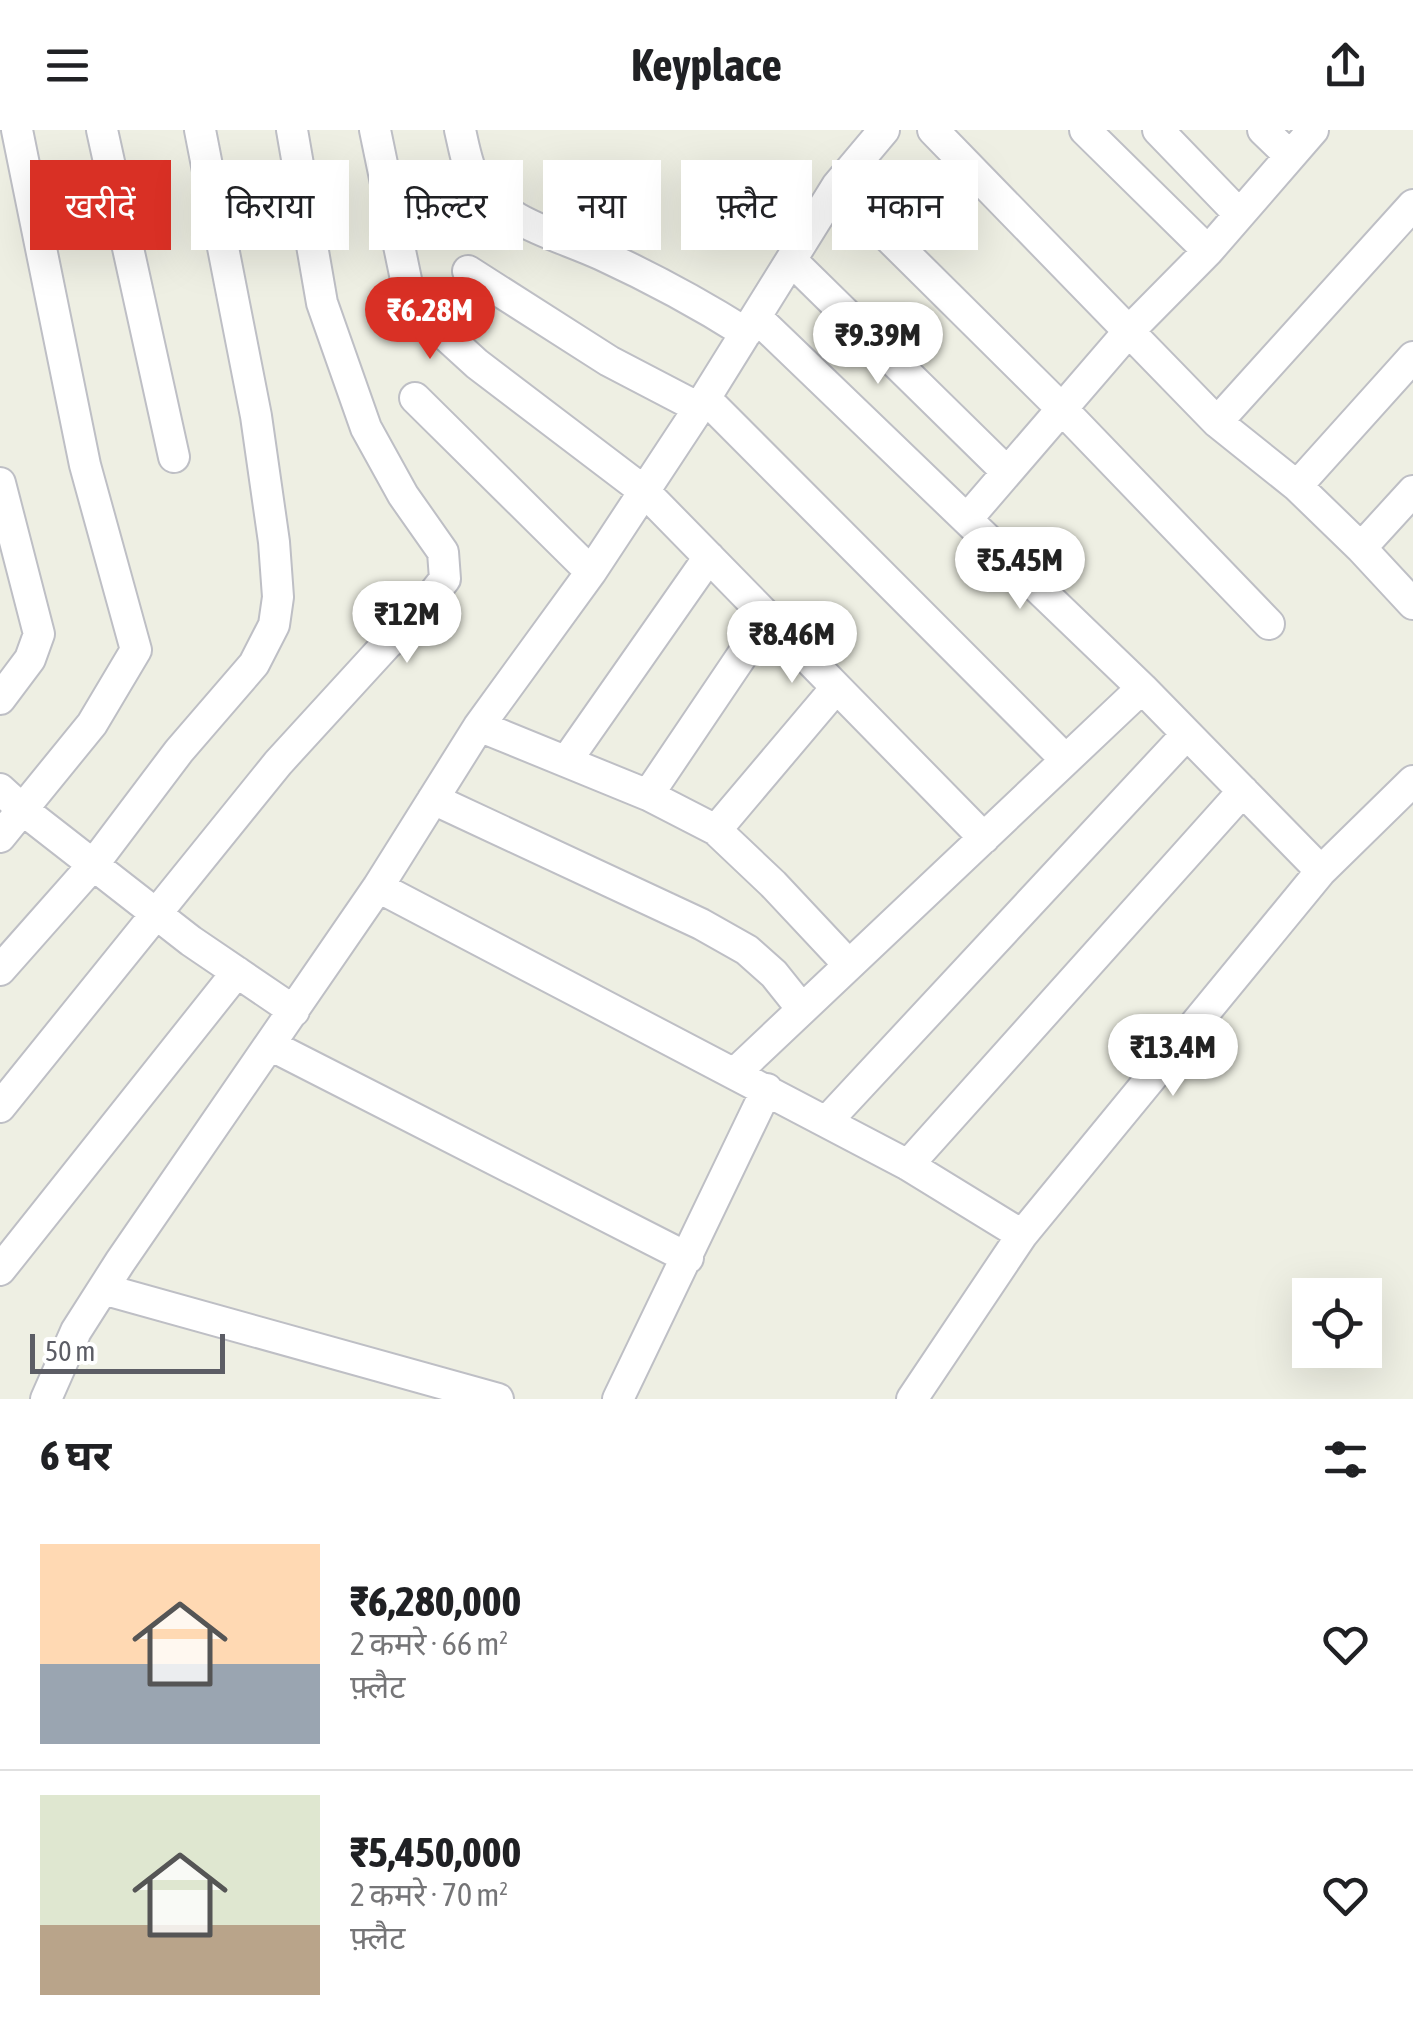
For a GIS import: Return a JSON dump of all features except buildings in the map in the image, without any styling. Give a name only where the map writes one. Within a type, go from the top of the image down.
[{"type":"street","points":[[0,837],[92,724],[136,650],[85,465],[16,130]]},
{"type":"street","points":[[102,130],[174,457]]},
{"type":"street","points":[[0,970],[94,866],[179,751],[254,664],[274,625],[274,542],[256,416],[200,130]]},
{"type":"street","points":[[0,1107],[278,763],[408,626],[445,579],[443,552],[403,495],[366,428],[322,303],[292,130]]},
{"type":"street","points":[[376,130],[410,294],[432,323],[477,364],[644,491],[984,838]]},
{"type":"street","points":[[460,130],[475,181],[490,198],[532,228],[601,254],[705,307],[751,325],[966,519],[1142,688],[1321,871]]},
{"type":"street","points":[[859,160],[884,130]]},
{"type":"street","points":[[934,130],[1217,422],[1297,486],[1413,604]]},
{"type":"street","points":[[1085,130],[1208,251]]},
{"type":"street","points":[[1158,130],[1239,214]]},
{"type":"street","points":[[1264,130],[1290,156]]},
{"type":"street","points":[[966,519],[1313,130]]},
{"type":"street","points":[[46,1399],[76,1331],[103,1289],[378,887],[479,726],[591,572],[832,194]]},
{"type":"street","points":[[1217,422],[1413,204]]},
{"type":"street","points":[[902,250],[1062,408],[1269,624]]},
{"type":"street","points":[[791,260],[1007,472]]},
{"type":"street","points":[[468,271],[609,360],[702,403],[1066,760]]},
{"type":"street","points":[[1297,486],[1413,358]]},
{"type":"street","points":[[415,398],[591,572]]},
{"type":"street","points":[[0,482],[39,634],[30,659],[0,699]]},
{"type":"street","points":[[1361,548],[1413,491]]},
{"type":"street","points":[[567,760],[709,557]]},
{"type":"street","points":[[648,795],[768,617]]},
{"type":"street","points":[[716,830],[836,688]]},
{"type":"street","points":[[735,1073],[1142,688]]},
{"type":"street","points":[[479,726],[648,795],[716,830],[849,965]]},
{"type":"street","points":[[827,1121],[1187,734]]},
{"type":"street","points":[[912,1399],[1022,1235],[1321,871],[1413,780]]},
{"type":"street","points":[[0,788],[155,913],[294,1011]]},
{"type":"street","points":[[908,1165],[1243,792]]},
{"type":"street","points":[[434,799],[747,950],[774,974],[802,1009]]},
{"type":"street","points":[[378,887],[827,1121],[1022,1235]]},
{"type":"street","points":[[0,1270],[236,972]]},
{"type":"street","points":[[270,1045],[688,1258]]},
{"type":"street","points":[[618,1399],[767,1089]]},
{"type":"street","points":[[103,1289],[498,1399]]}]
